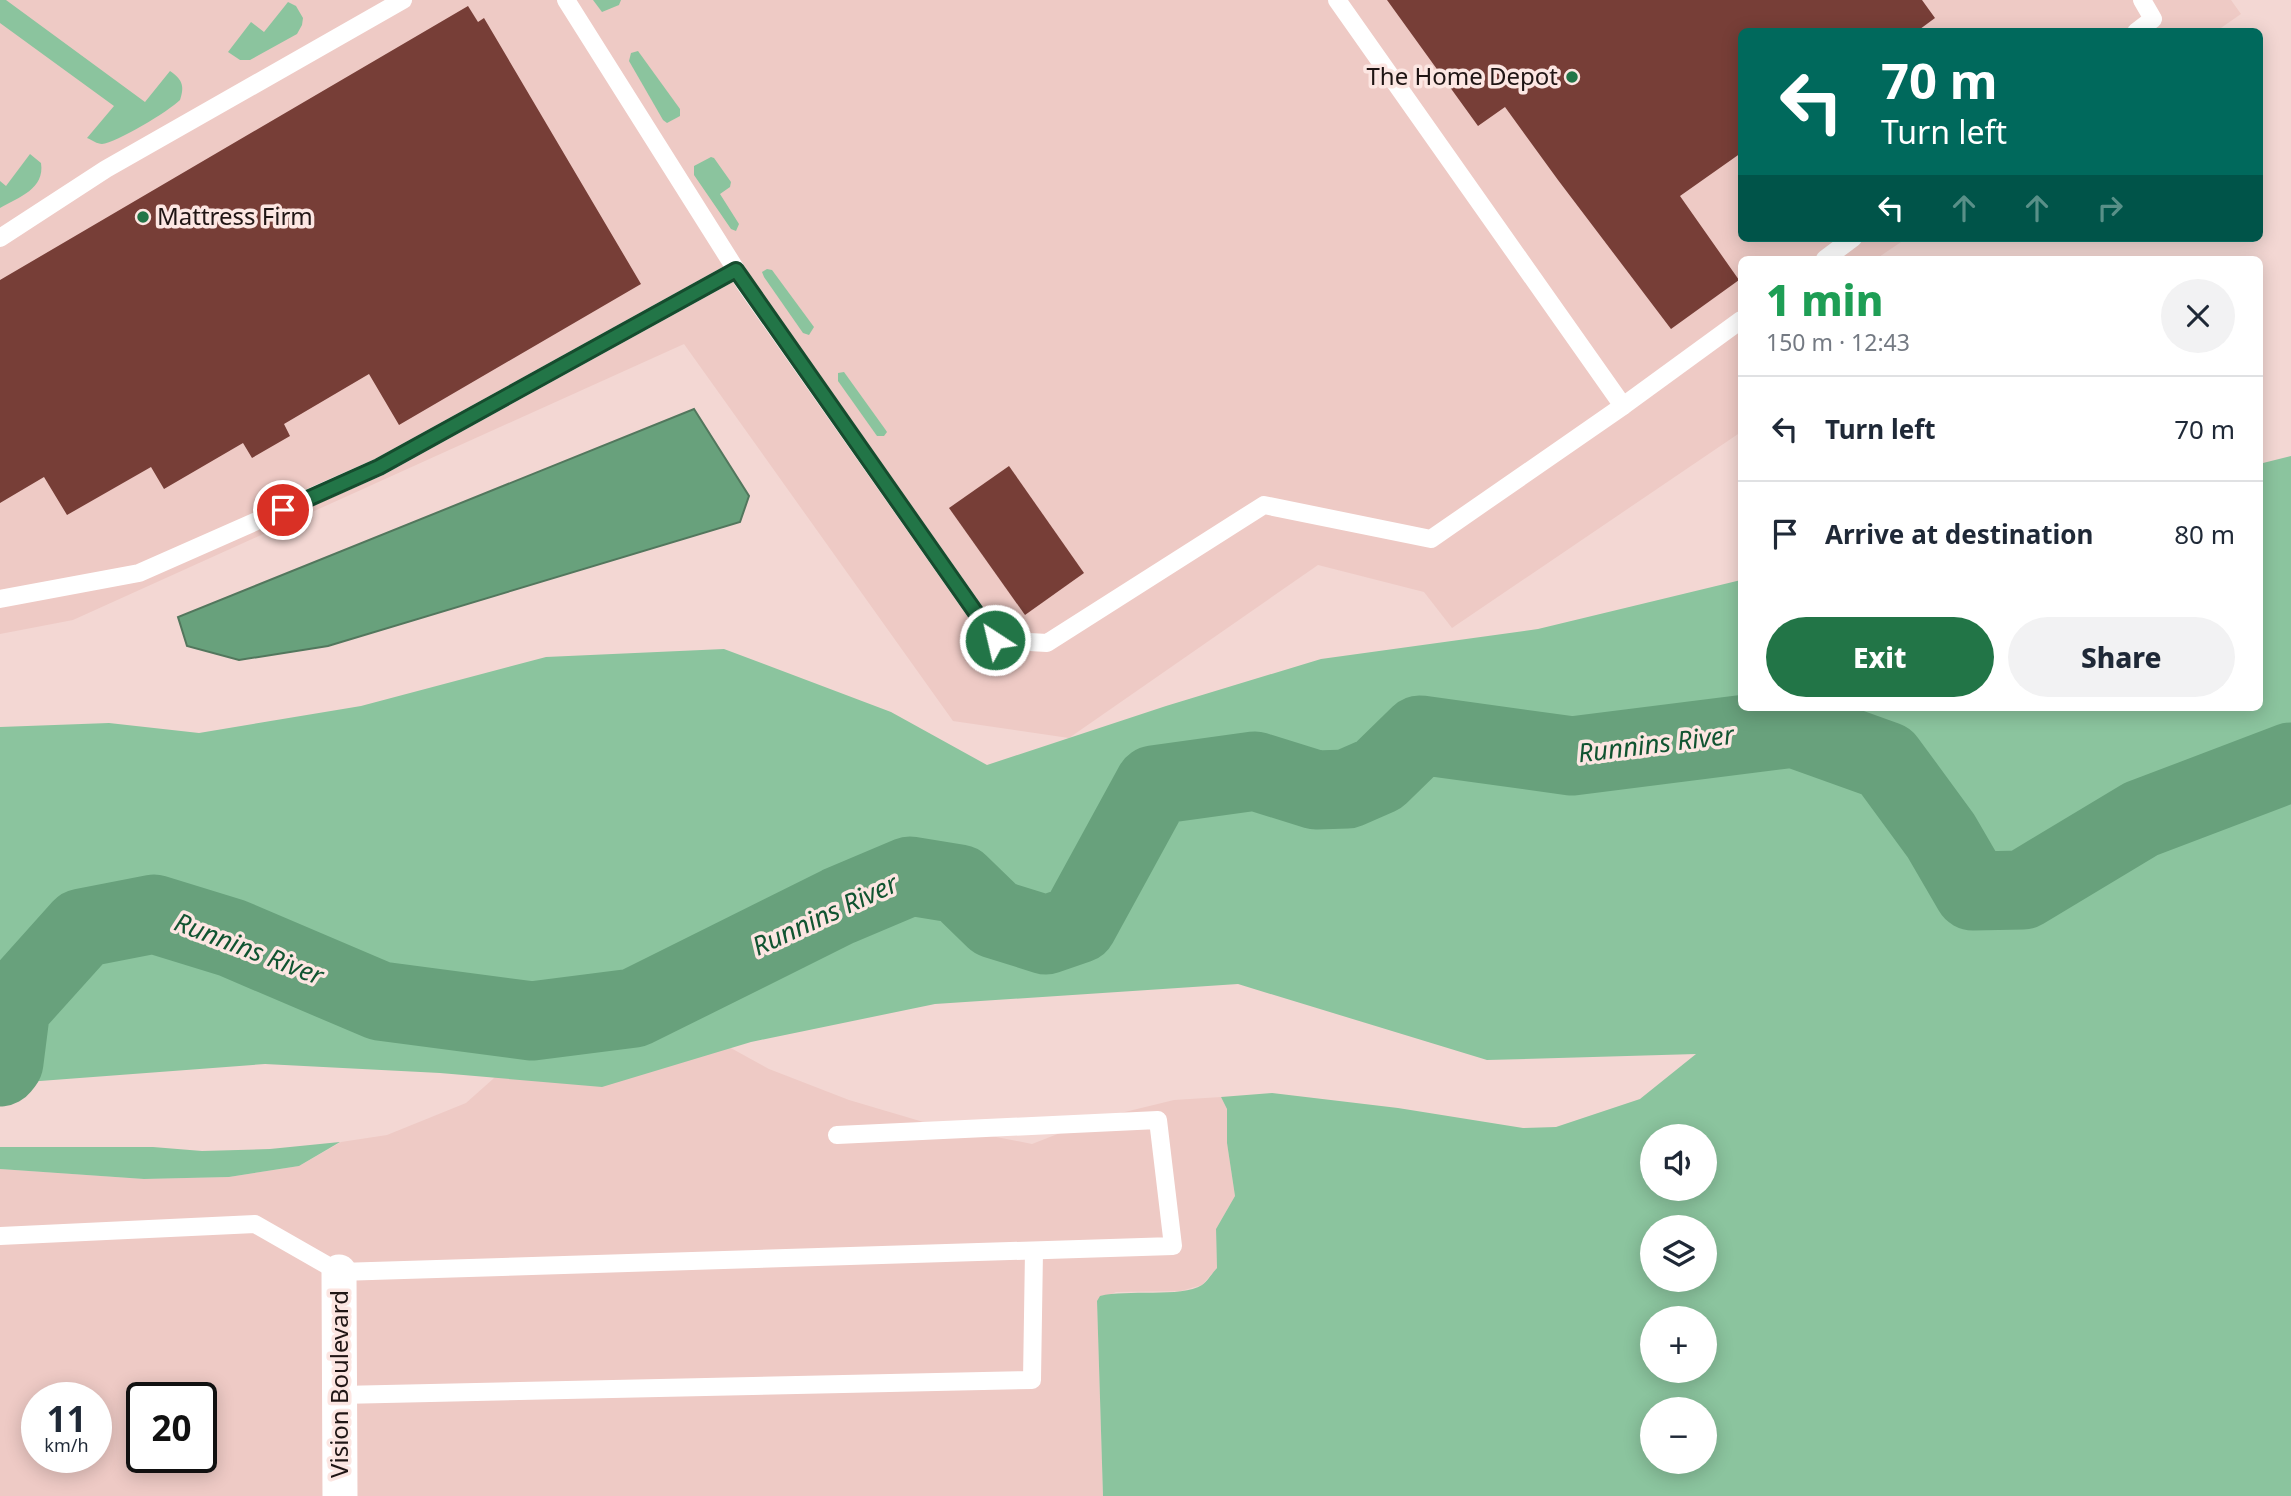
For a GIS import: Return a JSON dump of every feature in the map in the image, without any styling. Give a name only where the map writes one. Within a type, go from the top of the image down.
[{"type":"street","name":"Vision Boulevard","points":[[339,1272],[340,1496]]},
{"type":"lane","points":[[0,238],[106,169],[403,0]]},
{"type":"lane","points":[[566,0],[736,270],[995,640],[1047,643],[1264,505],[1431,539],[1623,406],[1738,322]]},
{"type":"lane","points":[[1338,0],[1623,406]]},
{"type":"lane","points":[[2141,28],[2153,19],[2142,0]]},
{"type":"lane","points":[[1829,256],[1848,242]]},
{"type":"lane","points":[[0,598],[139,573],[379,467],[736,270]]},
{"type":"lane","points":[[0,1236],[255,1224],[339,1272],[1173,1246],[1158,1120],[837,1135]]},
{"type":"lane","points":[[340,1395],[1032,1380],[1034,1251]]},
{"type":"shaded area","points":[[0,0],[2231,0],[2241,14],[2221,28],[1738,28],[1738,242],[1901,242],[1880,256],[1738,256],[1738,434],[1452,628],[1424,592],[1318,565],[1069,738],[953,721],[684,344],[73,620],[0,634]]},
{"type":"shaded area","points":[[0,0],[6,0],[145,102],[170,71],[181,83],[180,100],[119,138],[100,144],[87,138],[114,106],[0,23]]},
{"type":"shaded area","points":[[593,0],[621,0],[619,5],[602,12]]},
{"type":"shaded area","points":[[288,2],[296,6],[303,18],[297,34],[250,60],[240,60],[228,52],[251,22],[264,32]]},
{"type":"shaded area","points":[[638,51],[680,109],[680,116],[667,123],[629,61],[631,53]]},
{"type":"shaded area","points":[[30,154],[41,163],[39,179],[29,191],[0,208],[0,181],[6,186]]},
{"type":"shaded area","points":[[711,157],[731,182],[730,187],[720,194],[739,224],[736,231],[731,229],[694,175],[694,166]]},
{"type":"shaded area","points":[[772,270],[814,327],[809,335],[803,333],[764,277],[762,272]]},
{"type":"shaded area","points":[[844,372],[887,432],[884,436],[877,436],[838,381],[838,373]]},
{"type":"shaded area","points":[[694,409],[749,496],[740,522],[328,646],[239,660],[187,646],[178,617]]},
{"type":"shaded area","points":[[2291,456],[2291,1496],[1103,1496],[1097,1301],[1100,1296],[1111,1294],[1193,1289],[1204,1284],[1217,1268],[1216,1229],[1235,1196],[1227,1143],[1227,1109],[1221,1097],[1272,1093],[1398,1108],[1523,1128],[1556,1127],[1640,1099],[1696,1054],[1487,1060],[1238,984],[935,1004],[751,1042],[602,1087],[440,1073],[265,1064],[0,1084],[0,727],[109,723],[199,733],[361,706],[546,657],[724,649],[891,712],[987,765],[1321,659],[1538,629],[1738,581],[1738,711],[2263,711],[2263,463]]},
{"type":"shaded area","points":[[678,1019],[769,1069],[849,1100],[947,1129],[1032,1144],[1096,1119],[1174,1100],[1221,1097],[1227,1109],[1227,1143],[1235,1196],[1216,1229],[1217,1268],[1202,1285],[1181,1291],[1116,1292],[1097,1301],[1103,1496],[0,1496],[0,1169],[144,1179],[229,1177],[299,1166],[341,1142],[387,1135],[466,1103],[493,1079],[523,1043]]},
{"type":"shaded area","points":[[340,1142],[299,1166],[229,1177],[144,1179],[0,1169],[0,1147],[153,1147],[202,1151],[270,1149]]},
{"type":"building","points":[[1387,0],[1922,0],[1935,18],[1921,28],[1738,28],[1738,155],[1680,196],[1738,281],[1671,329],[1505,107],[1478,126]]},
{"type":"building","points":[[468,6],[478,22],[484,18],[641,284],[399,425],[369,374],[284,424],[290,436],[252,458],[243,443],[164,489],[151,467],[67,515],[44,477],[0,503],[0,280]]},
{"type":"building","points":[[1009,466],[1084,573],[1025,615],[949,508]]},
{"type":"waterway","name":"Runnins River","points":[[0,1067],[4,1062],[11,1007],[82,928],[154,914],[232,938],[380,1001],[532,1021],[634,1008],[839,906],[910,876],[959,884],[995,919],[1046,935],[1078,924],[1154,785],[1255,771],[1316,790],[1347,789],[1379,775],[1420,735],[1572,756],[1794,728],[1886,761],[1941,836],[1973,891],[2023,890],[2141,819],[2291,762]]},
{"type":"place","name":"The Home Depot","points":[[1572,77]]},
{"type":"place","name":"Mattress Firm","points":[[143,217]]},
{"type":"route","points":[[283,510],[379,467],[736,270],[995,640]]}]
